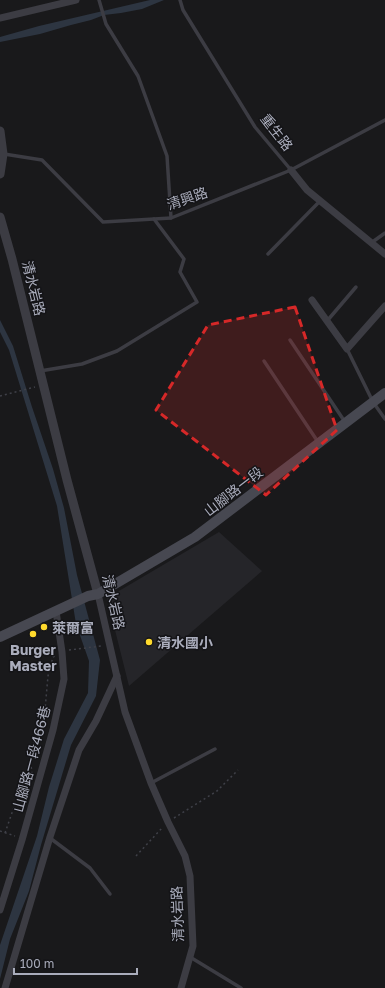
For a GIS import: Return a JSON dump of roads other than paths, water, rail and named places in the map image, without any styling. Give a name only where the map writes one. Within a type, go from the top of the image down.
[{"type":"main road","name":"山腳路一段","points":[[60,610],[93,595],[195,537],[318,442],[385,393]]},
{"type":"main road","points":[[0,636],[60,610]]},
{"type":"street","points":[[0,18],[76,0]]},
{"type":"street","points":[[0,131],[2,154],[0,174]]},
{"type":"street","name":"重生路","points":[[290,170],[307,190],[385,254]]},
{"type":"street","name":"清水岩路","points":[[0,217],[44,385],[93,595],[117,676],[125,712],[151,783],[185,856],[190,876],[193,946],[181,988]]},
{"type":"street","points":[[312,300],[347,349],[385,306]]},
{"type":"street","name":"山腳路一段466巷","points":[[0,910],[23,839],[53,730],[63,687],[64,680],[60,610]]},
{"type":"street","points":[[6,988],[50,837],[79,750],[96,720],[117,676]]},
{"type":"lane","points":[[99,0],[106,24],[138,76],[166,156],[171,218]]},
{"type":"lane","name":"重生路","points":[[180,0],[183,10],[255,127],[290,170]]},
{"type":"lane","name":"清興路","points":[[2,154],[42,160],[103,222],[171,218],[290,170],[385,120]]},
{"type":"lane","points":[[268,254],[320,201]]},
{"type":"lane","points":[[40,371],[82,364],[117,351],[198,302],[180,272],[184,259],[154,219]]},
{"type":"lane","points":[[371,243],[385,233]]},
{"type":"lane","points":[[327,322],[356,287]]},
{"type":"lane","points":[[290,340],[346,422]]},
{"type":"lane","points":[[347,349],[374,402],[385,419]]},
{"type":"lane","points":[[264,361],[318,442]]},
{"type":"lane","points":[[151,783],[216,749]]},
{"type":"lane","points":[[50,837],[90,868],[110,894]]},
{"type":"lane","points":[[190,957],[241,988]]},
{"type":"water","points":[[150,0],[164,0],[142,9],[104,15],[40,34],[0,42],[0,37],[39,26]]},
{"type":"water","points":[[0,320],[13,346],[53,469],[64,508],[77,575],[100,660],[96,696],[71,745],[29,891],[10,939],[0,979],[0,945],[37,836],[49,787],[64,739],[88,693],[89,661],[76,624],[57,506],[9,350],[0,332]]},
{"type":"place","name":"萊爾富","points":[[44,627]]},
{"type":"place","name":"Burger Master","points":[[33,634]]},
{"type":"place","name":"清水國小","points":[[149,642]]}]
